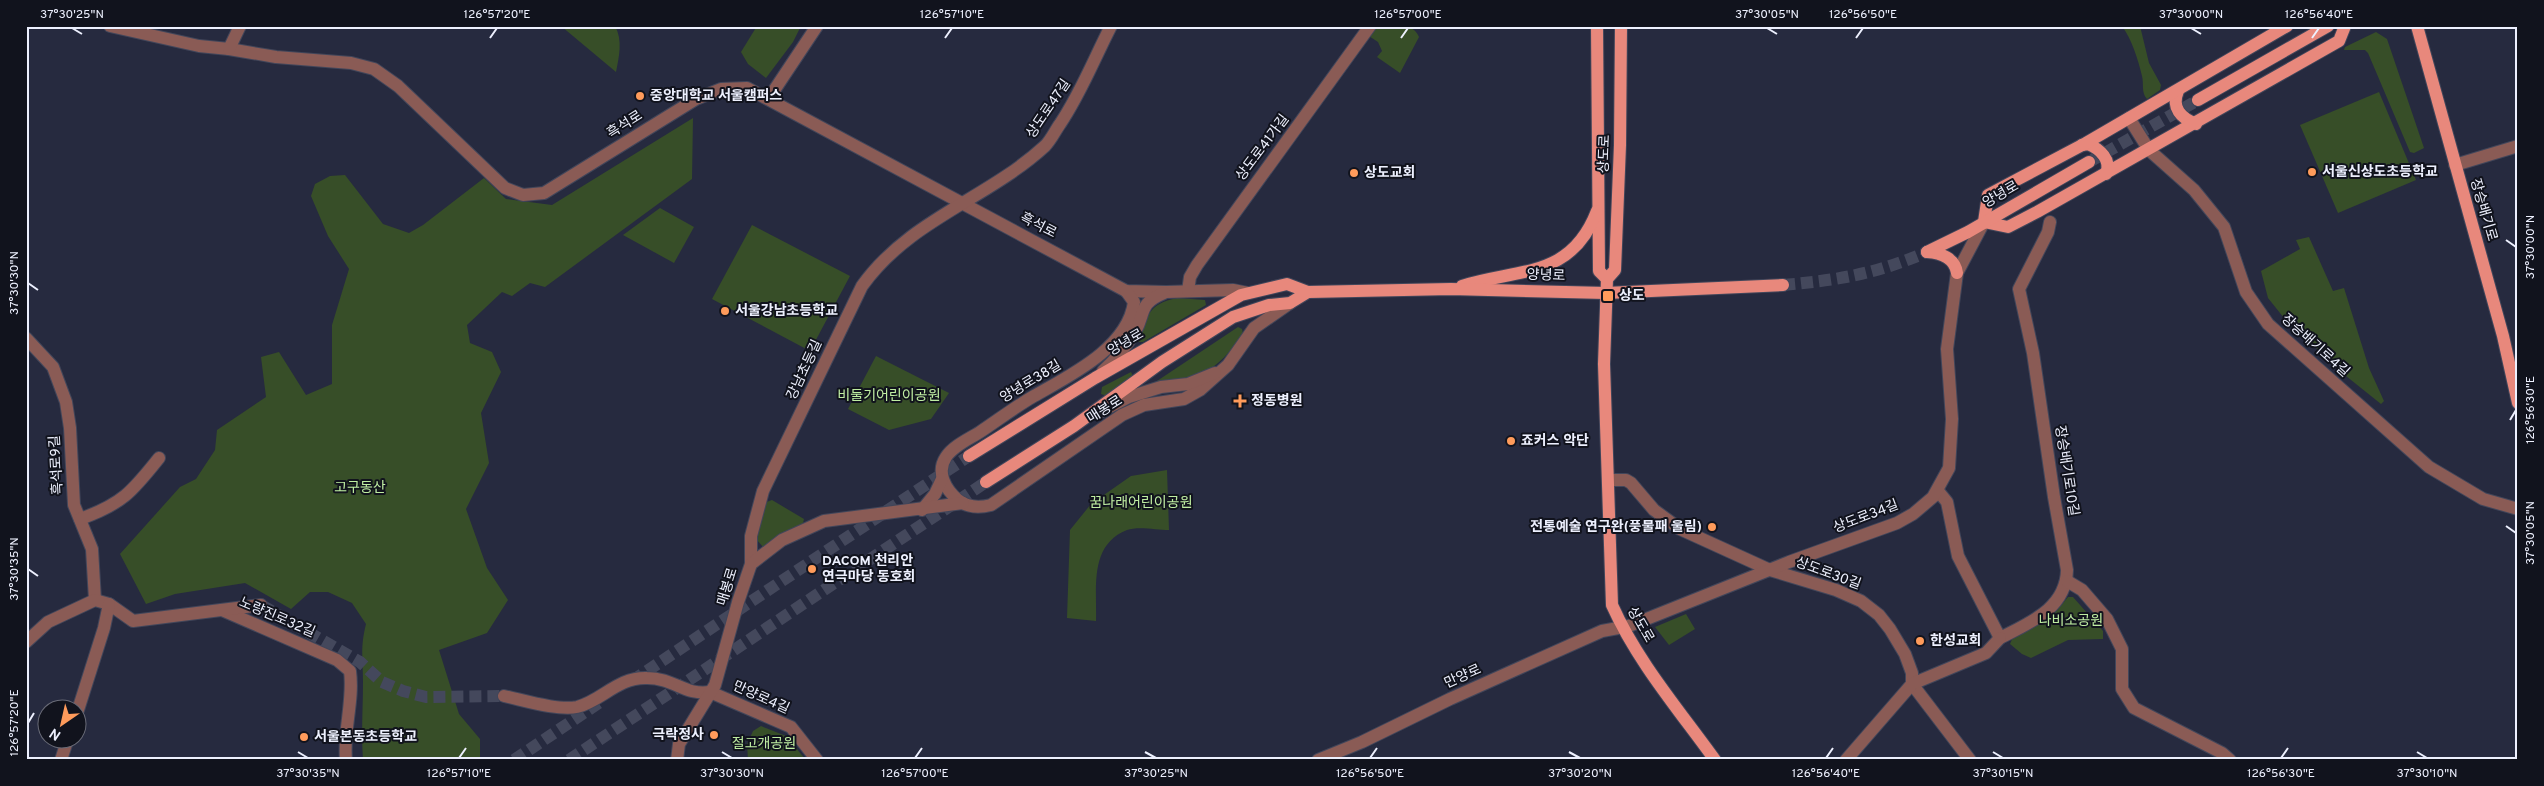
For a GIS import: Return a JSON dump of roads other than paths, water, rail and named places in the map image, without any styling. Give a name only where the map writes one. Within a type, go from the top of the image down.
[{"type":"main road","name":"상도로","points":[[1597,26],[1600,204],[1599,271],[1606,279],[1604,364],[1612,605],[1621,626],[1715,760]]},
{"type":"main road","name":"상도로","points":[[1606,279],[1615,270],[1620,145],[1621,26]]},
{"type":"main road","points":[[2287,26],[2082,146],[1988,195],[1984,222],[2008,227],[2106,174],[2339,41],[2344,26]]},
{"type":"main road","points":[[2198,100],[2328,26]]},
{"type":"main road","name":"장승배기로","points":[[2417,26],[2517,395]]},
{"type":"main road","points":[[2422,41],[2428,26]]},
{"type":"main road","points":[[2178,91],[2175,104],[2177,110],[2187,120],[2196,124]]},
{"type":"main road","points":[[2082,146],[2088,144],[2102,152],[2108,166],[2106,174]]},
{"type":"main road","name":"양녕로","points":[[1957,273],[1956,267],[1948,258],[1939,253],[1927,252],[2089,162]]},
{"type":"main road","points":[[1452,289],[1490,277],[1540,269],[1558,262],[1581,240],[1592,224],[1600,204]]},
{"type":"main road","name":"양녕로","points":[[969,456],[1095,378],[1241,295],[1287,284],[1308,292],[1452,289],[1606,293],[1783,285]]},
{"type":"main road","points":[[986,482],[1074,426],[1162,362],[1233,317],[1269,305],[1290,303],[1308,292]]},
{"type":"street","name":"흑석로","points":[[110,26],[199,46],[276,57],[350,63],[374,69],[415,102],[505,188],[528,196],[544,193],[696,99],[721,89],[735,87],[752,89],[1126,291],[1233,290],[1248,293]]},
{"type":"street","points":[[229,49],[240,26]]},
{"type":"street","points":[[769,98],[817,26]]},
{"type":"street","name":"상도로47길","points":[[962,204],[1000,181],[1046,144],[1091,71],[1111,26]]},
{"type":"street","name":"상도로41가길","points":[[1188,291],[1190,277],[1197,265],[1370,26]]},
{"type":"street","name":"장승배기로4길","points":[[2129,118],[2149,150],[2194,190],[2224,227],[2246,292],[2268,324],[2317,370],[2390,431],[2429,467],[2483,499],[2518,509]]},
{"type":"street","points":[[2455,165],[2518,146]]},
{"type":"street","name":"강남초등길","points":[[751,564],[751,536],[763,491],[862,286],[886,256],[903,241],[944,212],[962,204]]},
{"type":"street","name":"상도로34길","points":[[1621,626],[1638,623],[1770,570],[1897,523],[1913,514],[1938,491],[1949,468],[1952,419],[1947,348],[1957,273],[1984,222]]},
{"type":"street","name":"장승배기로10길","points":[[2050,222],[2048,232],[2019,289],[2033,353],[2067,581]]},
{"type":"street","points":[[1095,378],[1124,348],[1136,328],[1138,307],[1126,291]]},
{"type":"street","points":[[1138,307],[1166,292]]},
{"type":"street","name":"매봉로","points":[[677,760],[679,744],[716,685],[738,602],[751,564],[782,540],[824,521],[922,510],[963,503],[980,508],[990,505],[1122,415],[1144,404],[1184,399],[1200,390],[1226,367],[1254,328],[1290,303]]},
{"type":"street","name":"양녕로38길","points":[[922,510],[935,494],[942,479],[942,464],[947,455],[1033,396],[1094,360],[1120,333],[1138,307]]},
{"type":"street","name":"흑석로9길","points":[[26,338],[53,367],[66,402],[70,428],[74,505],[92,549],[95,600]]},
{"type":"street","points":[[1074,426],[1129,397],[1161,387],[1188,384],[1226,367]]},
{"type":"street","points":[[80,519],[108,509],[130,494],[159,458]]},
{"type":"street","points":[[942,479],[952,493],[963,503]]},
{"type":"street","points":[[1608,480],[1626,480],[1631,483],[1654,510],[1680,529],[1770,570]]},
{"type":"street","points":[[1938,491],[1947,502],[1958,556],[2000,638]]},
{"type":"street","name":"상도로30길","points":[[1770,570],[1836,590],[1861,602],[1879,615],[1905,654],[1912,672],[1912,684],[1970,760]]},
{"type":"street","points":[[1846,760],[1912,684],[1986,653],[2000,638],[2039,618],[2060,598],[2067,581],[2082,590],[2107,619],[2122,649],[2122,689],[2134,708],[2222,753],[2230,760]]},
{"type":"street","points":[[26,642],[48,622],[95,600]]},
{"type":"street","name":"노량진로32길","points":[[95,600],[108,604],[133,621],[221,610],[337,660],[350,671],[352,687],[345,746],[346,760]]},
{"type":"street","points":[[82,698],[104,628],[108,604]]},
{"type":"street","points":[[221,610],[260,605]]},
{"type":"street","name":"만양로","points":[[1318,760],[1362,742],[1450,699],[1602,631],[1621,626]]},
{"type":"street","name":"만양로4길","points":[[504,696],[561,707],[577,707],[625,681],[646,678],[667,680],[696,694],[710,692],[791,727],[817,760]]},
{"type":"street","points":[[61,760],[65,748]]},
{"type":"tunnel","points":[[2089,162],[2198,100]]},
{"type":"tunnel","points":[[1783,285],[1856,275],[1890,266],[1927,252]]},
{"type":"tunnel","points":[[632,681],[969,456]]},
{"type":"tunnel","points":[[569,760],[986,482]]},
{"type":"tunnel","points":[[261,605],[360,662],[382,682],[403,691],[426,697],[504,696]]},
{"type":"tunnel","points":[[514,760],[603,700]]},
{"type":"place","name":"중앙대학교 서울캠퍼스","points":[[640,96]]},
{"type":"place","name":"서울신상도초등학교","points":[[2312,172]]},
{"type":"place","name":"상도교회","points":[[1354,173]]},
{"type":"place","name":"상도","points":[[1608,296]]},
{"type":"place","name":"서울강남초등학교","points":[[725,311]]},
{"type":"place","name":"정동병원","points":[[1240,401]]},
{"type":"place","name":"죠커스 악단","points":[[1511,441]]},
{"type":"place","name":"전통예술 연구완(풍물패 울림)","points":[[1712,527]]},
{"type":"place","name":"DACOM 천리안 연극마당 동호회","points":[[812,569]]},
{"type":"place","name":"한성교회","points":[[1920,641]]},
{"type":"place","name":"극락정사","points":[[714,735]]},
{"type":"place","name":"서울본동초등학교","points":[[304,737]]},
{"type":"park label","name":"비둘기어린이공원","points":[[889,396]]},
{"type":"park label","name":"고구동산","points":[[360,488]]},
{"type":"park label","name":"꿈나래어린이공원","points":[[1141,503]]},
{"type":"park label","name":"나비소공원","points":[[2071,621]]},
{"type":"park label","name":"절고개공원","points":[[764,744]]}]
